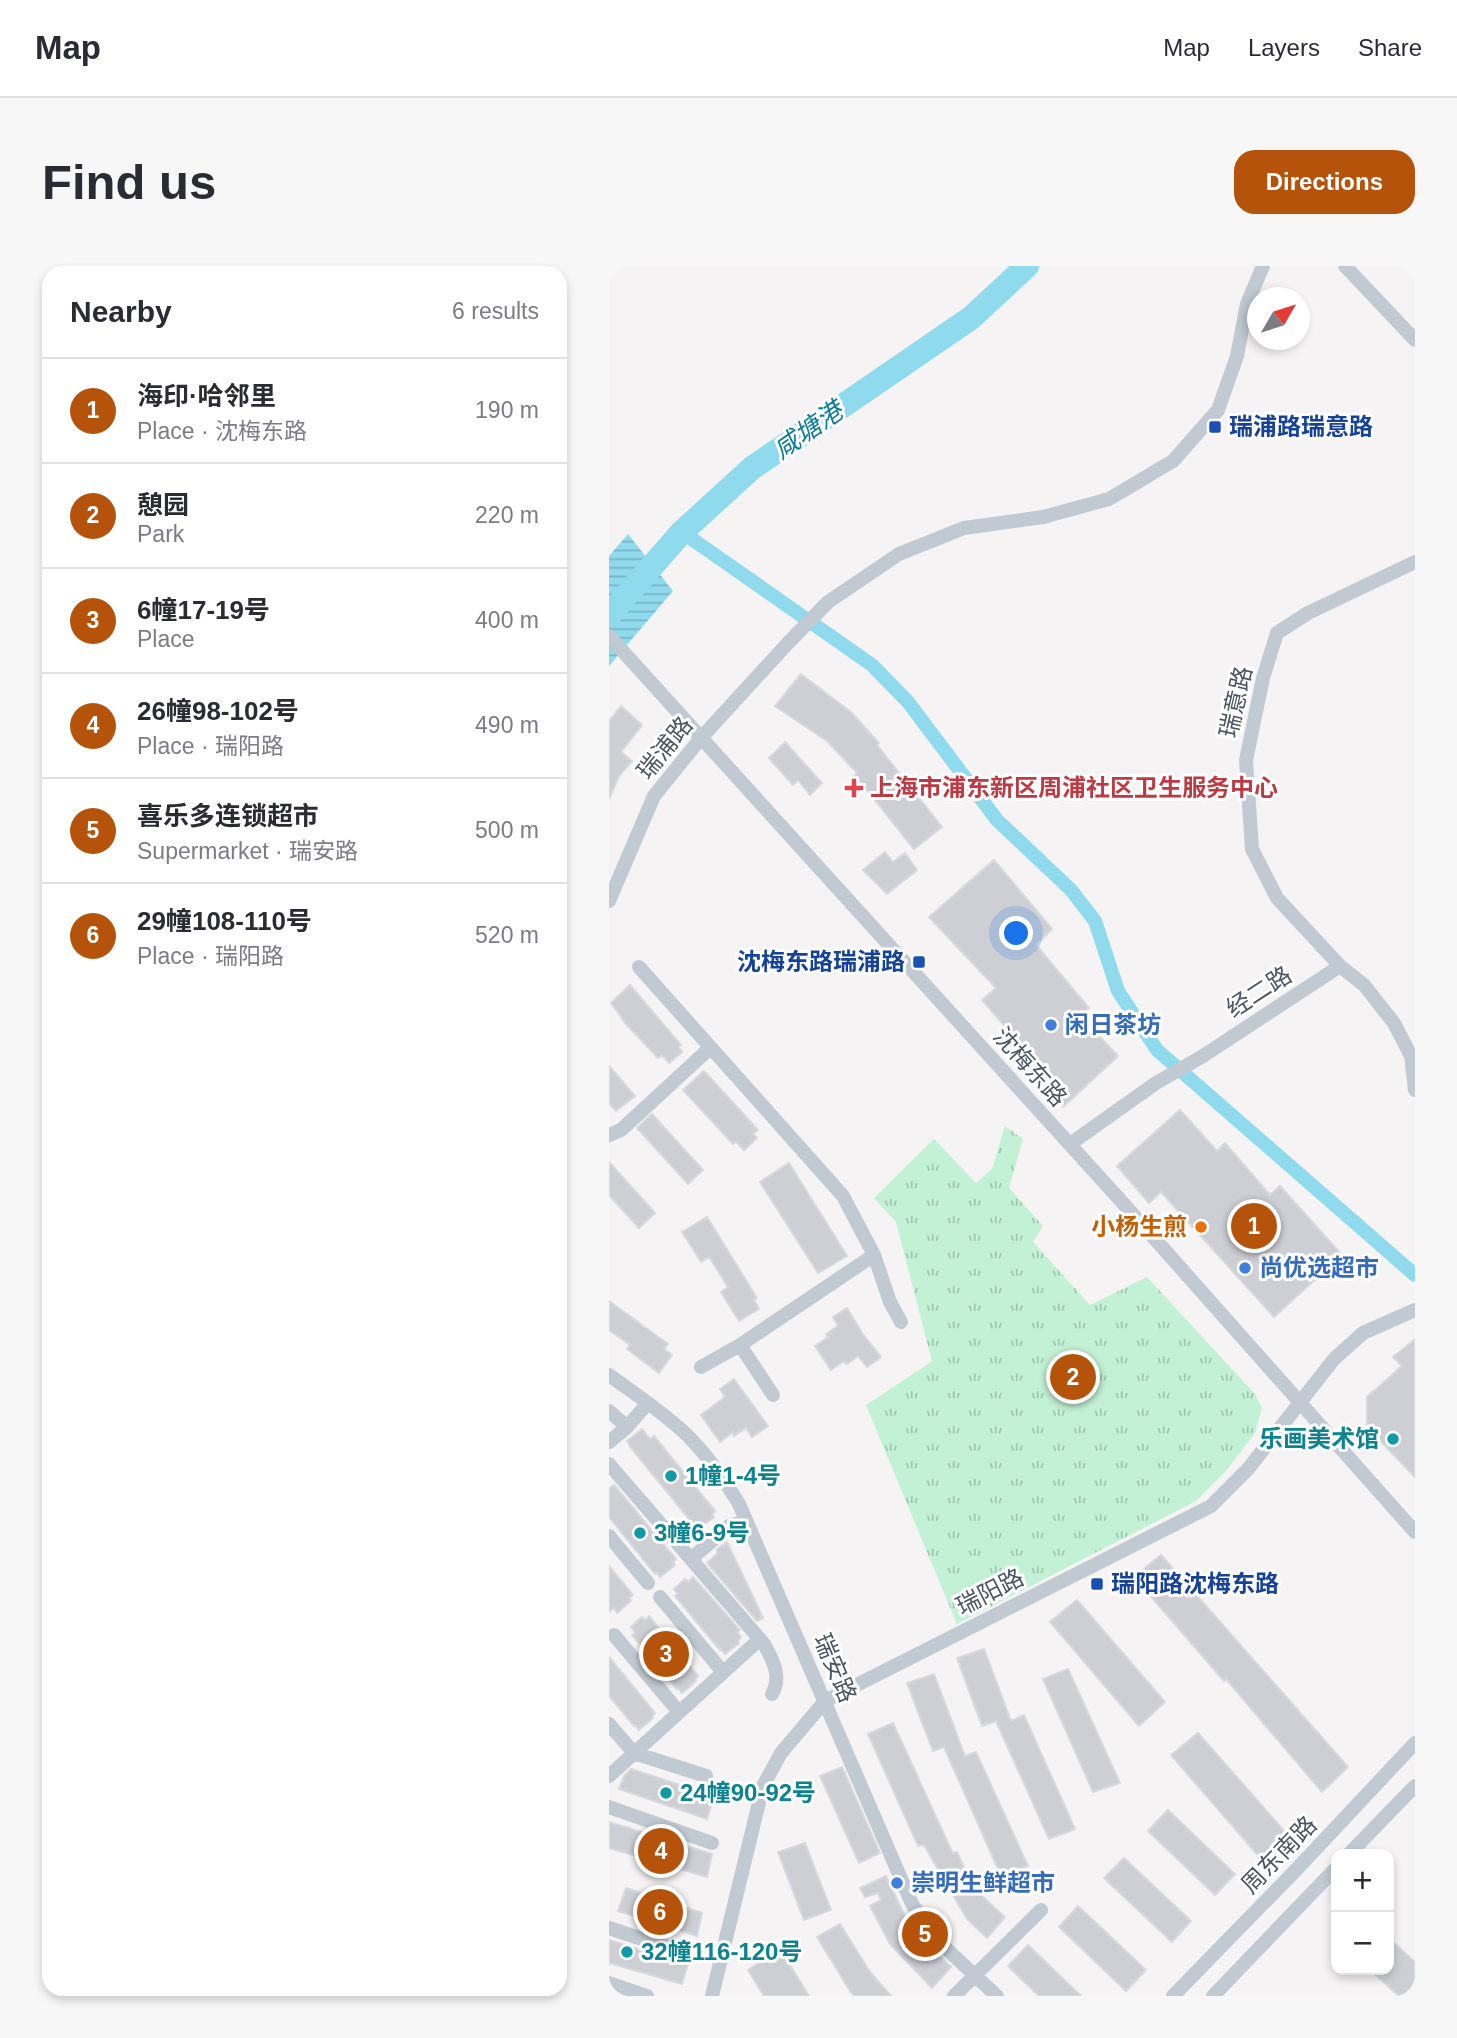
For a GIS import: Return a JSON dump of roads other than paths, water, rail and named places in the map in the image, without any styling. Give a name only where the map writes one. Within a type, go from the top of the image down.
[{"type":"street","name":"瑞浦路","points":[[609,901],[654,796],[701,738],[828,602],[899,554],[964,528],[1043,517],[1109,499],[1173,461],[1218,410],[1237,356],[1247,304],[1263,266]]},
{"type":"street","points":[[1345,266],[1415,340]]},
{"type":"street","name":"瑞意路","points":[[1415,562],[1308,612],[1277,633],[1263,678],[1245,760],[1252,849],[1277,898],[1340,966],[1364,985],[1394,1023],[1411,1056],[1415,1090]]},
{"type":"street","name":"沈梅东路","points":[[609,636],[1070,1144],[1415,1532]]},
{"type":"street","name":"经二路","points":[[1070,1144],[1156,1083],[1203,1056],[1340,966]]},
{"type":"street","points":[[639,967],[843,1196],[874,1255],[890,1302],[901,1322]]},
{"type":"street","points":[[609,1135],[621,1130],[711,1048]]},
{"type":"street","points":[[701,1367],[740,1345],[874,1255]]},
{"type":"street","name":"瑞阳路","points":[[712,1996],[763,1786],[781,1753],[825,1701],[1211,1506],[1248,1469],[1334,1359],[1363,1333],[1412,1312]]},
{"type":"street","points":[[740,1345],[773,1395]]},
{"type":"street","name":"瑞安路","points":[[609,1375],[686,1434],[707,1457],[734,1495],[912,1904],[937,1940],[997,1996]]},
{"type":"street","points":[[609,1442],[627,1427],[648,1403]]},
{"type":"street","points":[[609,1412],[627,1427]]},
{"type":"street","points":[[609,1464],[760,1639],[771,1656],[776,1672],[777,1685],[772,1694]]},
{"type":"street","points":[[691,1559],[729,1526],[746,1521]]},
{"type":"street","points":[[609,1536],[648,1583]]},
{"type":"street","points":[[660,1597],[723,1672]]},
{"type":"street","points":[[614,1635],[679,1712]]},
{"type":"street","points":[[609,1776],[760,1639]]},
{"type":"street","points":[[609,1724],[634,1753],[706,1776]]},
{"type":"street","name":"周东南路","points":[[1174,1996],[1415,1743]]},
{"type":"street","points":[[1354,1849],[1415,1786]]},
{"type":"street","points":[[609,1807],[712,1843]]},
{"type":"street","points":[[1213,1996],[1331,1873]]},
{"type":"street","points":[[954,1996],[1041,1910]]},
{"type":"street","points":[[609,1928],[684,1953]]},
{"type":"street","points":[[609,1983],[647,1996]]},
{"type":"water","points":[[628,534],[673,591],[609,666],[609,556]]},
{"type":"waterway","name":"咸塘港","points":[[609,615],[682,532],[752,468],[971,318],[1027,266]]},
{"type":"waterway","points":[[682,532],[872,665],[908,702],[997,820],[1071,890],[1095,921],[1118,991],[1157,1050],[1415,1275]]},
{"type":"place","name":"瑞浦路瑞意路","points":[[1215,427]]},
{"type":"place","name":"上海市浦东新区周浦社区卫生服务中心","points":[[854,788]]},
{"type":"place","name":"沈梅东路瑞浦路","points":[[919,962]]},
{"type":"place","name":"闲日茶坊","points":[[1051,1025]]},
{"type":"place","name":"海印·哈邻里","points":[[1254,1226]]},
{"type":"place","name":"小杨生煎","points":[[1201,1227]]},
{"type":"place","name":"尚优选超市","points":[[1245,1268]]},
{"type":"place","name":"憩园","points":[[1073,1377]]},
{"type":"place","name":"乐画美术馆","points":[[1393,1439]]},
{"type":"place","name":"1幢1-4号","points":[[671,1476]]},
{"type":"place","name":"3幢6-9号","points":[[640,1533]]},
{"type":"place","name":"瑞阳路沈梅东路","points":[[1097,1584]]},
{"type":"place","name":"6幢17-19号","points":[[666,1654]]},
{"type":"place","name":"24幢90-92号","points":[[666,1793]]},
{"type":"place","name":"26幢98-102号","points":[[661,1851]]},
{"type":"place","name":"崇明生鲜超市","points":[[897,1883]]},
{"type":"place","name":"29幢108-110号","points":[[660,1912]]},
{"type":"place","name":"喜乐多连锁超市","points":[[925,1934]]},
{"type":"place","name":"32幢116-120号","points":[[627,1952]]}]
